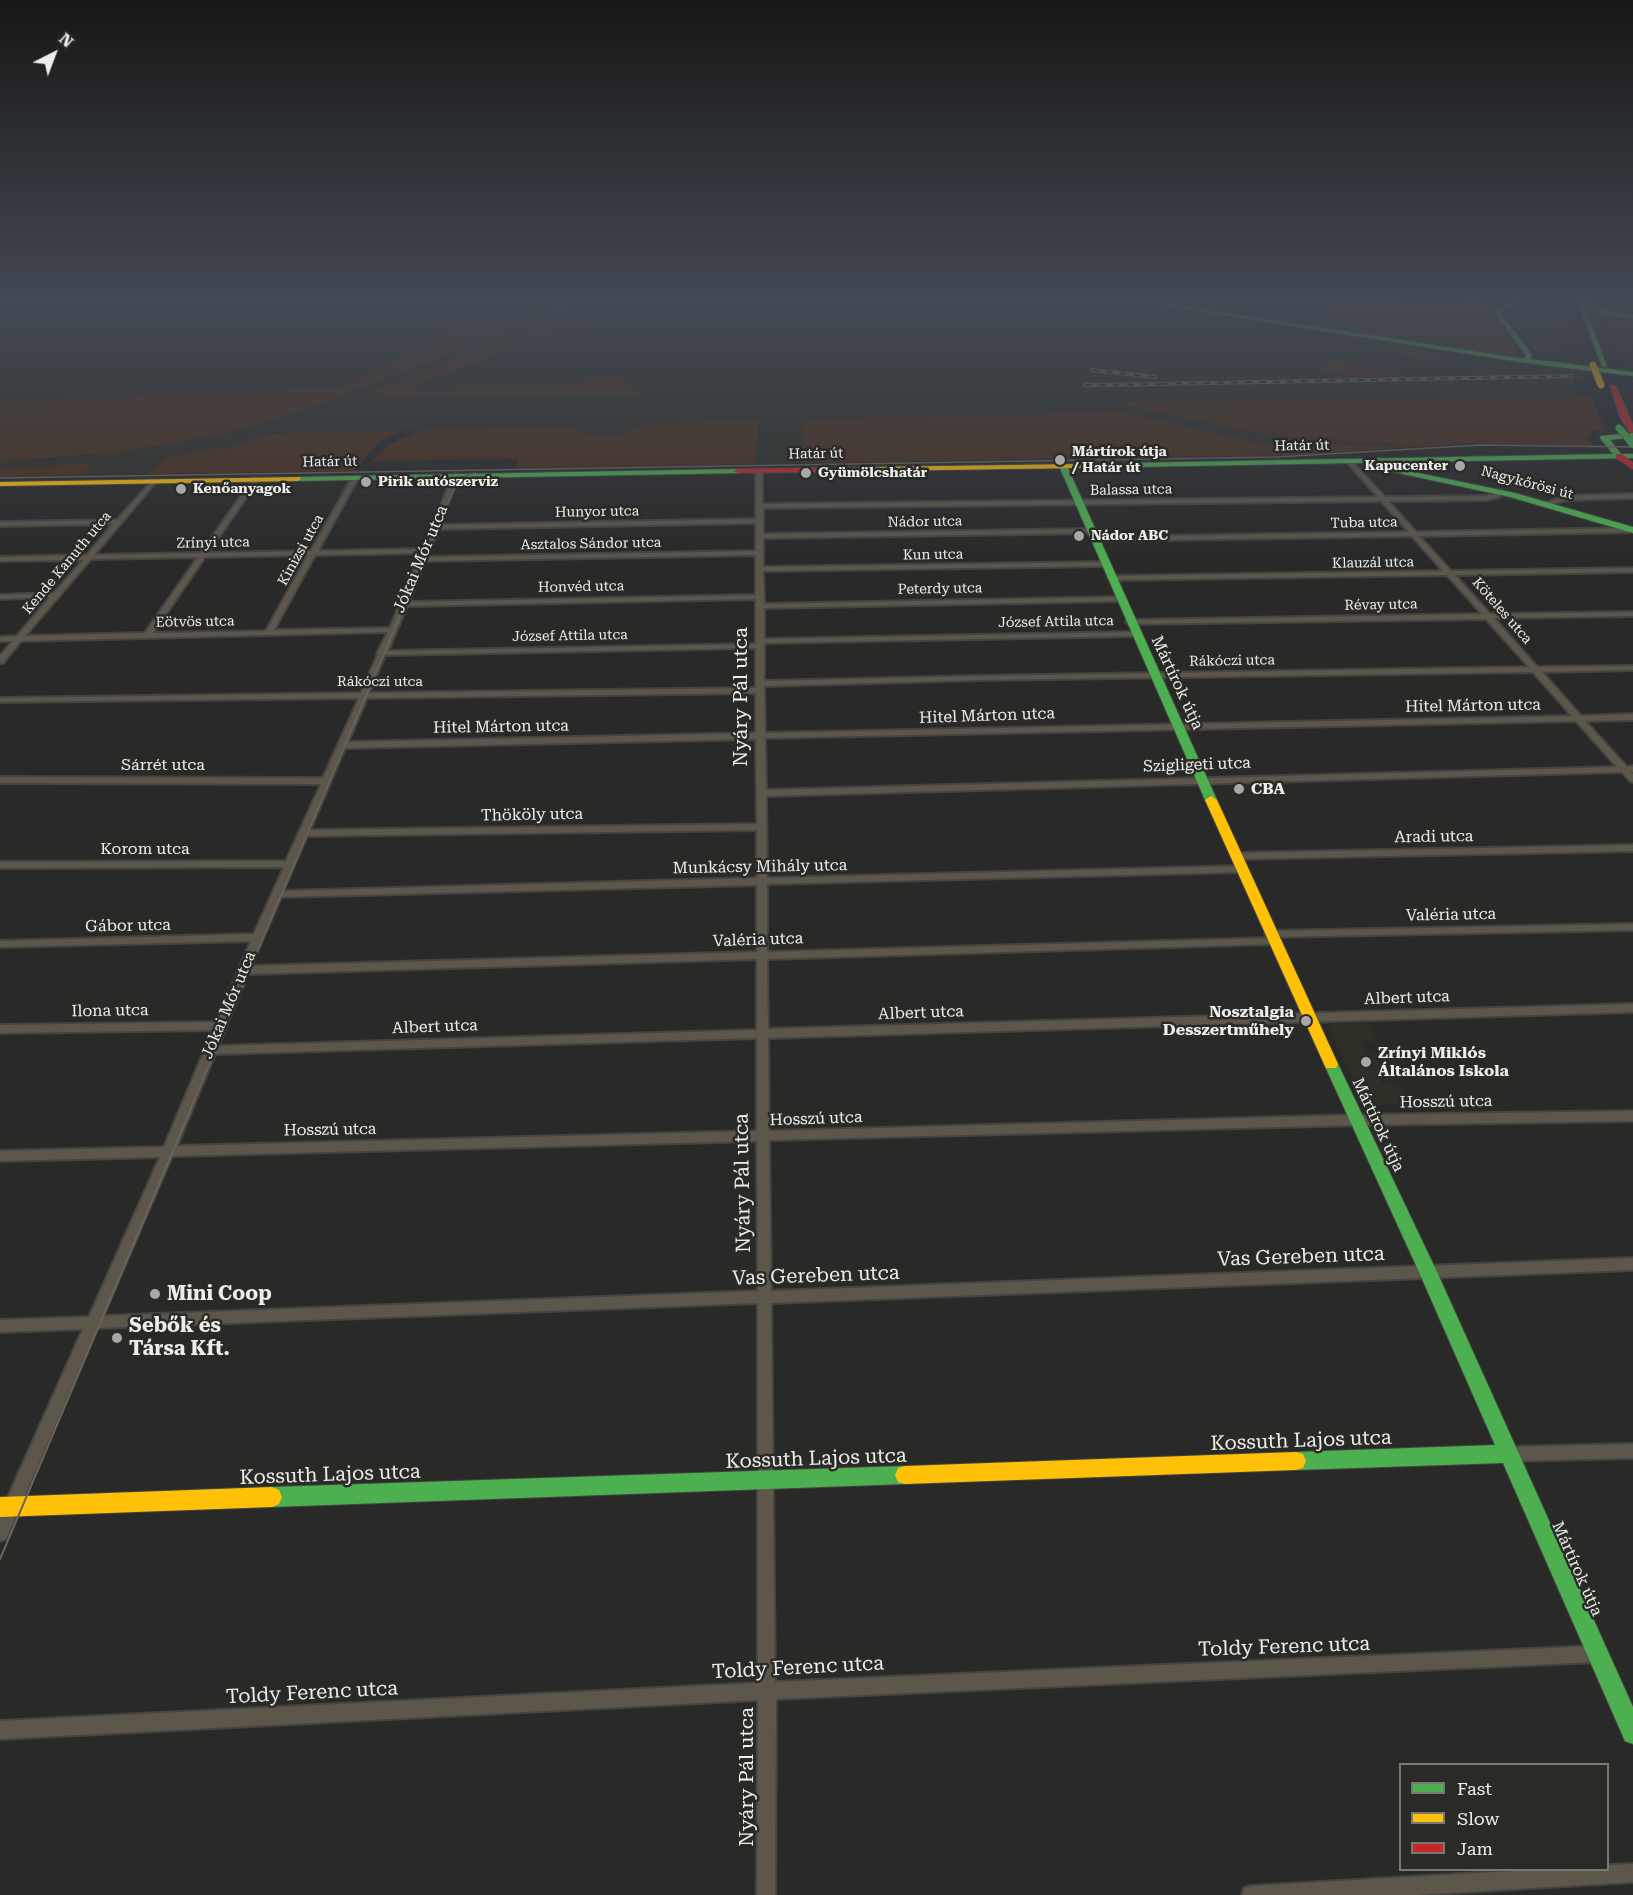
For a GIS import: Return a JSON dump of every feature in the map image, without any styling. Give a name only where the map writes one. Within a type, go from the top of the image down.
[{"type":"street","points":[[1611,391],[1633,444]]},
{"type":"street","points":[[1629,430],[1604,438],[1605,442],[1626,456],[1633,467]]},
{"type":"street","name":"Határ út","points":[[0,484],[1626,456]]},
{"type":"street","points":[[1395,461],[1400,468],[1412,472]]},
{"type":"street","name":"Nagykőrösi út","points":[[1355,462],[1501,492],[1633,530]]},
{"type":"street","name":"Köteles utca","points":[[1355,462],[1536,670],[1629,769],[1633,779]]},
{"type":"street","name":"Mártírok útja","points":[[1063,466],[1271,937],[1428,1272],[1633,1733]]},
{"type":"street","name":"Nyáry Pál utca","points":[[759,472],[766,1482],[766,1895]]},
{"type":"street","name":"Jókai Mór utca","points":[[0,1533],[4,1510],[94,1323],[303,833],[404,604],[456,476]]},
{"type":"street","name":"Kinizsi utca","points":[[268,634],[354,478]]},
{"type":"street","points":[[147,636],[255,480]]},
{"type":"street","name":"Kende Kanuth utca","points":[[0,662],[153,482]]},
{"type":"street","name":"Balassa utca","points":[[760,506],[1486,498],[1501,492]]},
{"type":"street","points":[[1546,504],[1569,497],[1633,496]]},
{"type":"street","name":"Hunyor utca","points":[[435,527],[759,521]]},
{"type":"street","points":[[0,524],[117,522]]},
{"type":"street","name":"Tuba utca","points":[[1093,535],[1416,534],[1633,530]]},
{"type":"street","name":"Nádor utca","points":[[759,536],[1093,535]]},
{"type":"street","name":"Asztalos Sándor utca","points":[[424,555],[759,553]]},
{"type":"street","name":"Zrínyi utca","points":[[0,559],[313,554],[424,555]]},
{"type":"street","name":"Kun utca","points":[[760,569],[1106,564]]},
{"type":"street","name":"Klauzál utca","points":[[1112,578],[1633,570]]},
{"type":"street","points":[[0,597],[56,595]]},
{"type":"street","name":"Peterdy utca","points":[[760,602],[1120,599]]},
{"type":"street","name":"Honvéd utca","points":[[404,604],[760,602]]},
{"type":"street","name":"Révay utca","points":[[1133,628],[1633,614]]},
{"type":"street","name":"József Attila utca","points":[[381,653],[760,644],[1133,628]]},
{"type":"street","name":"Eötvös utca","points":[[0,639],[391,630]]},
{"type":"street","name":"Rákóczi utca","points":[[0,700],[760,687],[1154,675],[1633,668]]},
{"type":"street","name":"Hitel Márton utca","points":[[341,745],[761,738],[1179,726],[1633,717]]},
{"type":"street","name":"Szigligeti utca","points":[[761,793],[1629,769]]},
{"type":"street","name":"Sárrét utca","points":[[0,780],[326,780]]},
{"type":"street","name":"Thököly utca","points":[[303,833],[761,827]]},
{"type":"street","name":"Aradi utca","points":[[1236,856],[1633,848]]},
{"type":"street","name":"Korom utca","points":[[0,865],[291,864]]},
{"type":"street","name":"Munkácsy Mihály utca","points":[[278,894],[1242,869]]},
{"type":"street","name":"Valéria utca","points":[[245,970],[1633,927]]},
{"type":"street","name":"Gábor utca","points":[[0,944],[258,938]]},
{"type":"street","name":"Albert utca","points":[[210,1050],[1633,1008]]},
{"type":"street","name":"Ilona utca","points":[[0,1029],[221,1026]]},
{"type":"street","name":"Hosszú utca","points":[[0,1156],[1357,1120],[1633,1116]]},
{"type":"street","name":"Vas Gereben utca","points":[[0,1326],[1633,1264]]},
{"type":"street","name":"Kossuth Lajos utca","points":[[4,1510],[1633,1451]]},
{"type":"street","name":"Toldy Ferenc utca","points":[[0,1730],[767,1690],[1598,1654]]},
{"type":"street","points":[[1251,1895],[1633,1874]]},
{"type":"shaded area","points":[[0,391],[257,391],[251,394],[144,394],[133,398],[66,397],[57,401],[0,401]]},
{"type":"shaded area","points":[[257,391],[352,391],[247,428],[188,441],[120,452],[0,462],[0,401],[57,401],[66,397],[133,398],[143,394],[251,394]]},
{"type":"shaded area","points":[[338,391],[373,391],[354,399],[644,394],[612,391],[1578,391],[1581,397],[1118,402],[1245,431],[1296,438],[1400,444],[1402,447],[1296,442],[1286,449],[1122,412],[803,419],[804,463],[755,464],[758,420],[645,423],[624,435],[589,435],[570,426],[269,434],[223,449],[220,447],[166,457],[149,474],[81,475],[91,463],[0,469],[0,462],[83,457],[218,435]]},
{"type":"shaded area","points":[[371,391],[642,391],[645,394],[352,399]]},
{"type":"shaded area","points":[[1591,397],[1605,430],[1591,431],[1591,435],[1586,436],[1594,446],[1473,443],[1290,455],[804,463],[802,419],[1122,412],[1286,449],[1296,442],[1401,447],[1400,444],[1296,438],[1245,431],[1114,402]]},
{"type":"shaded area","points":[[759,420],[755,464],[517,468],[518,459],[372,461],[389,444],[423,430],[570,426],[589,435],[624,435],[645,423]]},
{"type":"shaded area","points":[[402,430],[379,442],[354,471],[149,474],[166,457],[220,447],[224,449],[269,434]]},
{"type":"shaded area","points":[[92,463],[81,475],[0,477],[0,469]]},
{"type":"shaded area","name":"Zrínyi Miklós Általános Iskola","points":[[1368,1023],[1378,1041],[1362,1042],[1368,1053],[1382,1052],[1392,1072],[1377,1073],[1382,1083],[1398,1083],[1409,1104],[1366,1106],[1327,1024]]},
{"type":"tram line","points":[[0,478],[1276,457],[1481,445],[1633,447]]},
{"type":"tram line","points":[[190,1110],[457,482],[464,476],[475,473]]},
{"type":"tram line","points":[[0,1559],[191,1109]]},
{"type":"traffic: fast","points":[[1619,428],[1633,444]]},
{"type":"traffic: fast","points":[[1619,456],[1604,438],[1633,435]]},
{"type":"traffic: fast","points":[[1077,466],[1633,456]]},
{"type":"traffic: fast","points":[[1063,466],[1211,800]]},
{"type":"traffic: fast","points":[[1392,469],[1512,495],[1633,530]]},
{"type":"traffic: fast","points":[[297,479],[738,471]]},
{"type":"traffic: fast","points":[[1331,1064],[1428,1272],[1633,1733]]},
{"type":"traffic: fast","points":[[1296,1461],[1507,1454]]},
{"type":"traffic: fast","points":[[272,1497],[905,1475]]},
{"type":"traffic: slow","points":[[873,469],[1077,466]]},
{"type":"traffic: slow","points":[[0,484],[297,479]]},
{"type":"traffic: slow","points":[[1211,800],[1331,1064]]},
{"type":"traffic: slow","points":[[905,1475],[1296,1461]]},
{"type":"traffic: slow","points":[[0,1507],[272,1497]]},
{"type":"traffic: jam","points":[[1614,391],[1624,417],[1633,431]]},
{"type":"traffic: jam","points":[[1619,456],[1633,467]]},
{"type":"traffic: jam","points":[[738,471],[873,469]]},
{"type":"place","name":"Mártírok útja / Határ út","points":[[1060,460]]},
{"type":"place","name":"Kapucenter","points":[[1460,466]]},
{"type":"place","name":"Gyümölcshatár","points":[[806,473]]},
{"type":"place","name":"Pirik autószerviz","points":[[366,482]]},
{"type":"place","name":"Kenőanyagok","points":[[181,489]]},
{"type":"place","name":"Nádor ABC","points":[[1079,536]]},
{"type":"place","name":"CBA","points":[[1239,789]]},
{"type":"place","name":"Nosztalgia Desszertműhely","points":[[1306,1021]]},
{"type":"place","name":"Zrínyi Miklós Általános Iskola","points":[[1366,1062]]},
{"type":"place","name":"Mini Coop","points":[[155,1294]]},
{"type":"place","name":"Sebők és Társa Kft.","points":[[117,1338]]}]
